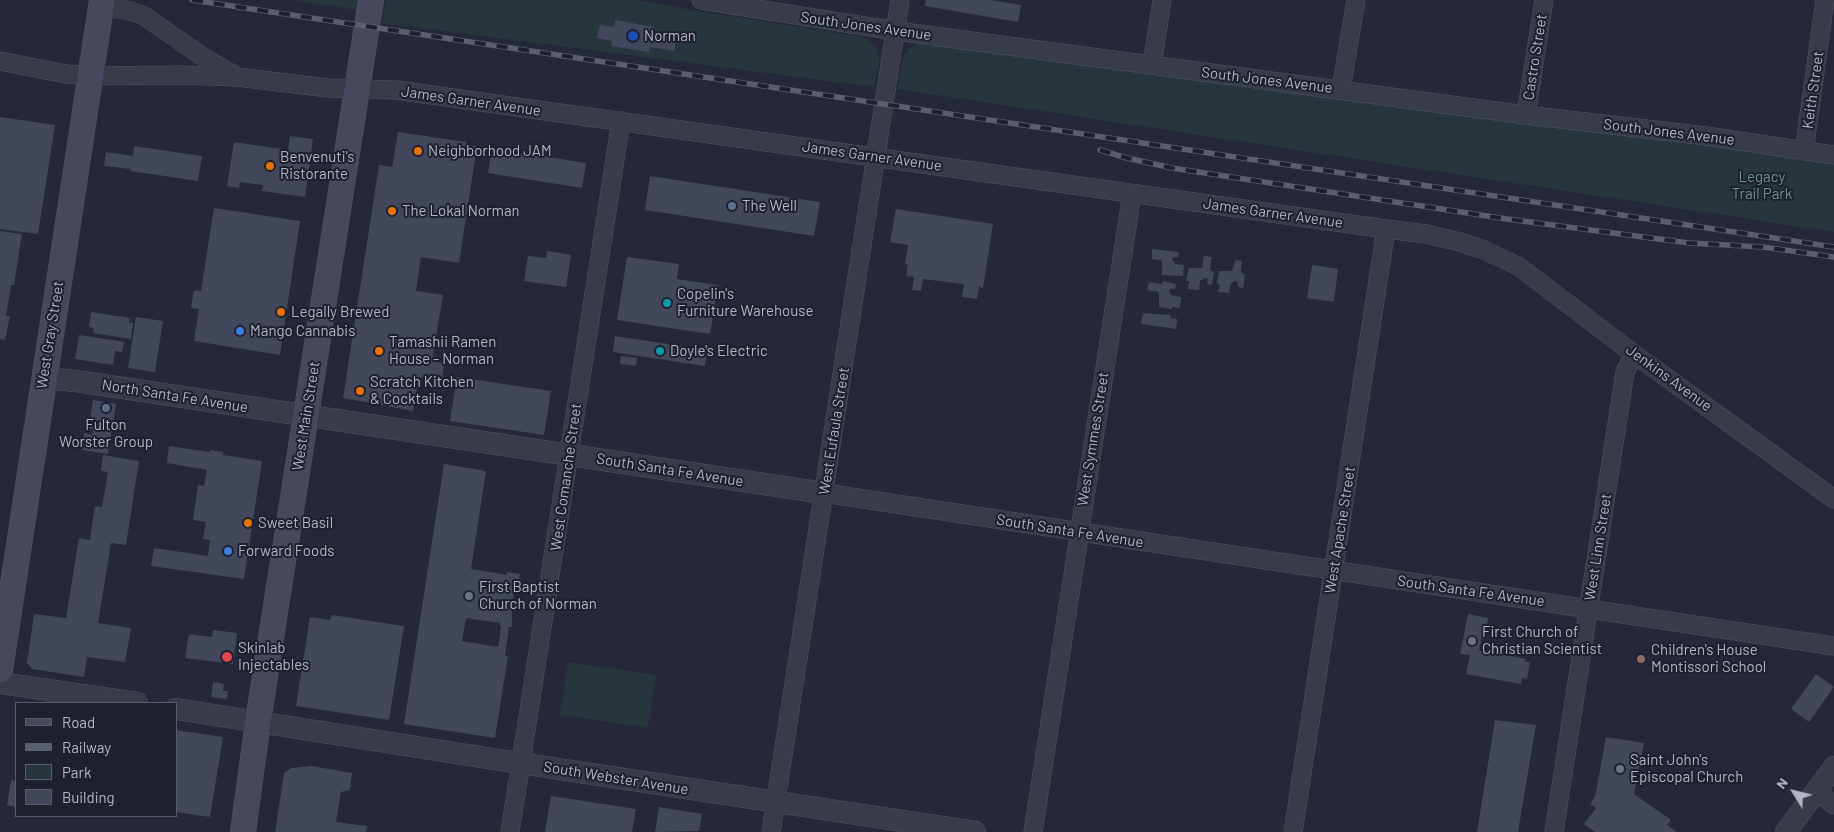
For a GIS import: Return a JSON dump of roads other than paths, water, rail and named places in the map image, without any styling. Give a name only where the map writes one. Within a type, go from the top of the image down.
[{"type":"main road","name":"West Main Street","points":[[242,832],[371,0]]},
{"type":"main road","name":"West Gray Street","points":[[0,670],[101,3]]},
{"type":"street","name":"South Jones Avenue","points":[[701,0],[896,31],[1526,115],[1706,136],[1834,155]]},
{"type":"street","name":"West Eufaula Street","points":[[771,832],[900,0]]},
{"type":"street","points":[[1152,66],[1162,0]]},
{"type":"street","points":[[1341,89],[1356,0]]},
{"type":"street","name":"Castro Street","points":[[1526,115],[1544,0]]},
{"type":"street","name":"Keith Street","points":[[1804,150],[1825,0]]},
{"type":"street","name":"James Garner Avenue","points":[[101,3],[144,16],[206,59],[237,77]]},
{"type":"street","name":"James Garner Avenue","points":[[0,61],[61,74],[89,76],[179,75],[237,77],[328,88],[396,90],[1426,234],[1460,242],[1503,258]]},
{"type":"street","name":"West Comanche Street","points":[[510,832],[621,121]]},
{"type":"street","name":"West Symmes Street","points":[[1033,832],[1132,194]]},
{"type":"street","name":"West Apache Street","points":[[1293,832],[1386,228]]},
{"type":"street","name":"Jenkins Avenue","points":[[1503,258],[1518,266],[1634,354],[1834,499]]},
{"type":"street","name":"West Linn Street","points":[[1554,832],[1625,372],[1634,354]]},
{"type":"street","name":"North Santa Fe Avenue","points":[[44,378],[76,381],[306,415]]},
{"type":"street","name":"South Santa Fe Avenue","points":[[306,415],[1834,646]]},
{"type":"street","points":[[0,683],[130,702]]},
{"type":"street","name":"South Webster Avenue","points":[[178,709],[522,764],[975,832]]},
{"type":"street","points":[[1786,832],[1834,766]]},
{"type":"street","points":[[1816,791],[1834,805]]},
{"type":"railway","points":[[192,0],[1834,247]]},
{"type":"railway","points":[[1100,150],[1172,168],[1507,219],[1689,243],[1763,247],[1834,257]]},
{"type":"place","name":"Norman","points":[[633,36]]},
{"type":"place","name":"Neighborhood JAM","points":[[418,151]]},
{"type":"place","name":"Benvenuti's Ristorante","points":[[270,166]]},
{"type":"place","name":"The Well","points":[[732,206]]},
{"type":"place","name":"The Lokal Norman","points":[[392,211]]},
{"type":"place","name":"Copelin's Furniture Warehouse","points":[[667,303]]},
{"type":"place","name":"Legally Brewed","points":[[281,312]]},
{"type":"place","name":"Mango Cannabis","points":[[240,331]]},
{"type":"place","name":"Tamashii Ramen House - Norman","points":[[379,351]]},
{"type":"place","name":"Doyle's Electric","points":[[660,351]]},
{"type":"place","name":"Scratch Kitchen & Cocktails","points":[[360,391]]},
{"type":"place","name":"Fulton Worster Group","points":[[106,408]]},
{"type":"place","name":"Sweet Basil","points":[[248,523]]},
{"type":"place","name":"Forward Foods","points":[[228,551]]},
{"type":"place","name":"First Baptist Church of Norman","points":[[469,596]]},
{"type":"place","name":"First Church of Christian Scientist","points":[[1472,641]]},
{"type":"place","name":"Skinlab Injectables","points":[[227,657]]},
{"type":"place","name":"Children's House Montissori School","points":[[1641,659]]},
{"type":"place","name":"Saint John's Episcopal Church","points":[[1620,769]]},
{"type":"park label","name":"Legacy Trail Park","points":[[1762,186]]}]
